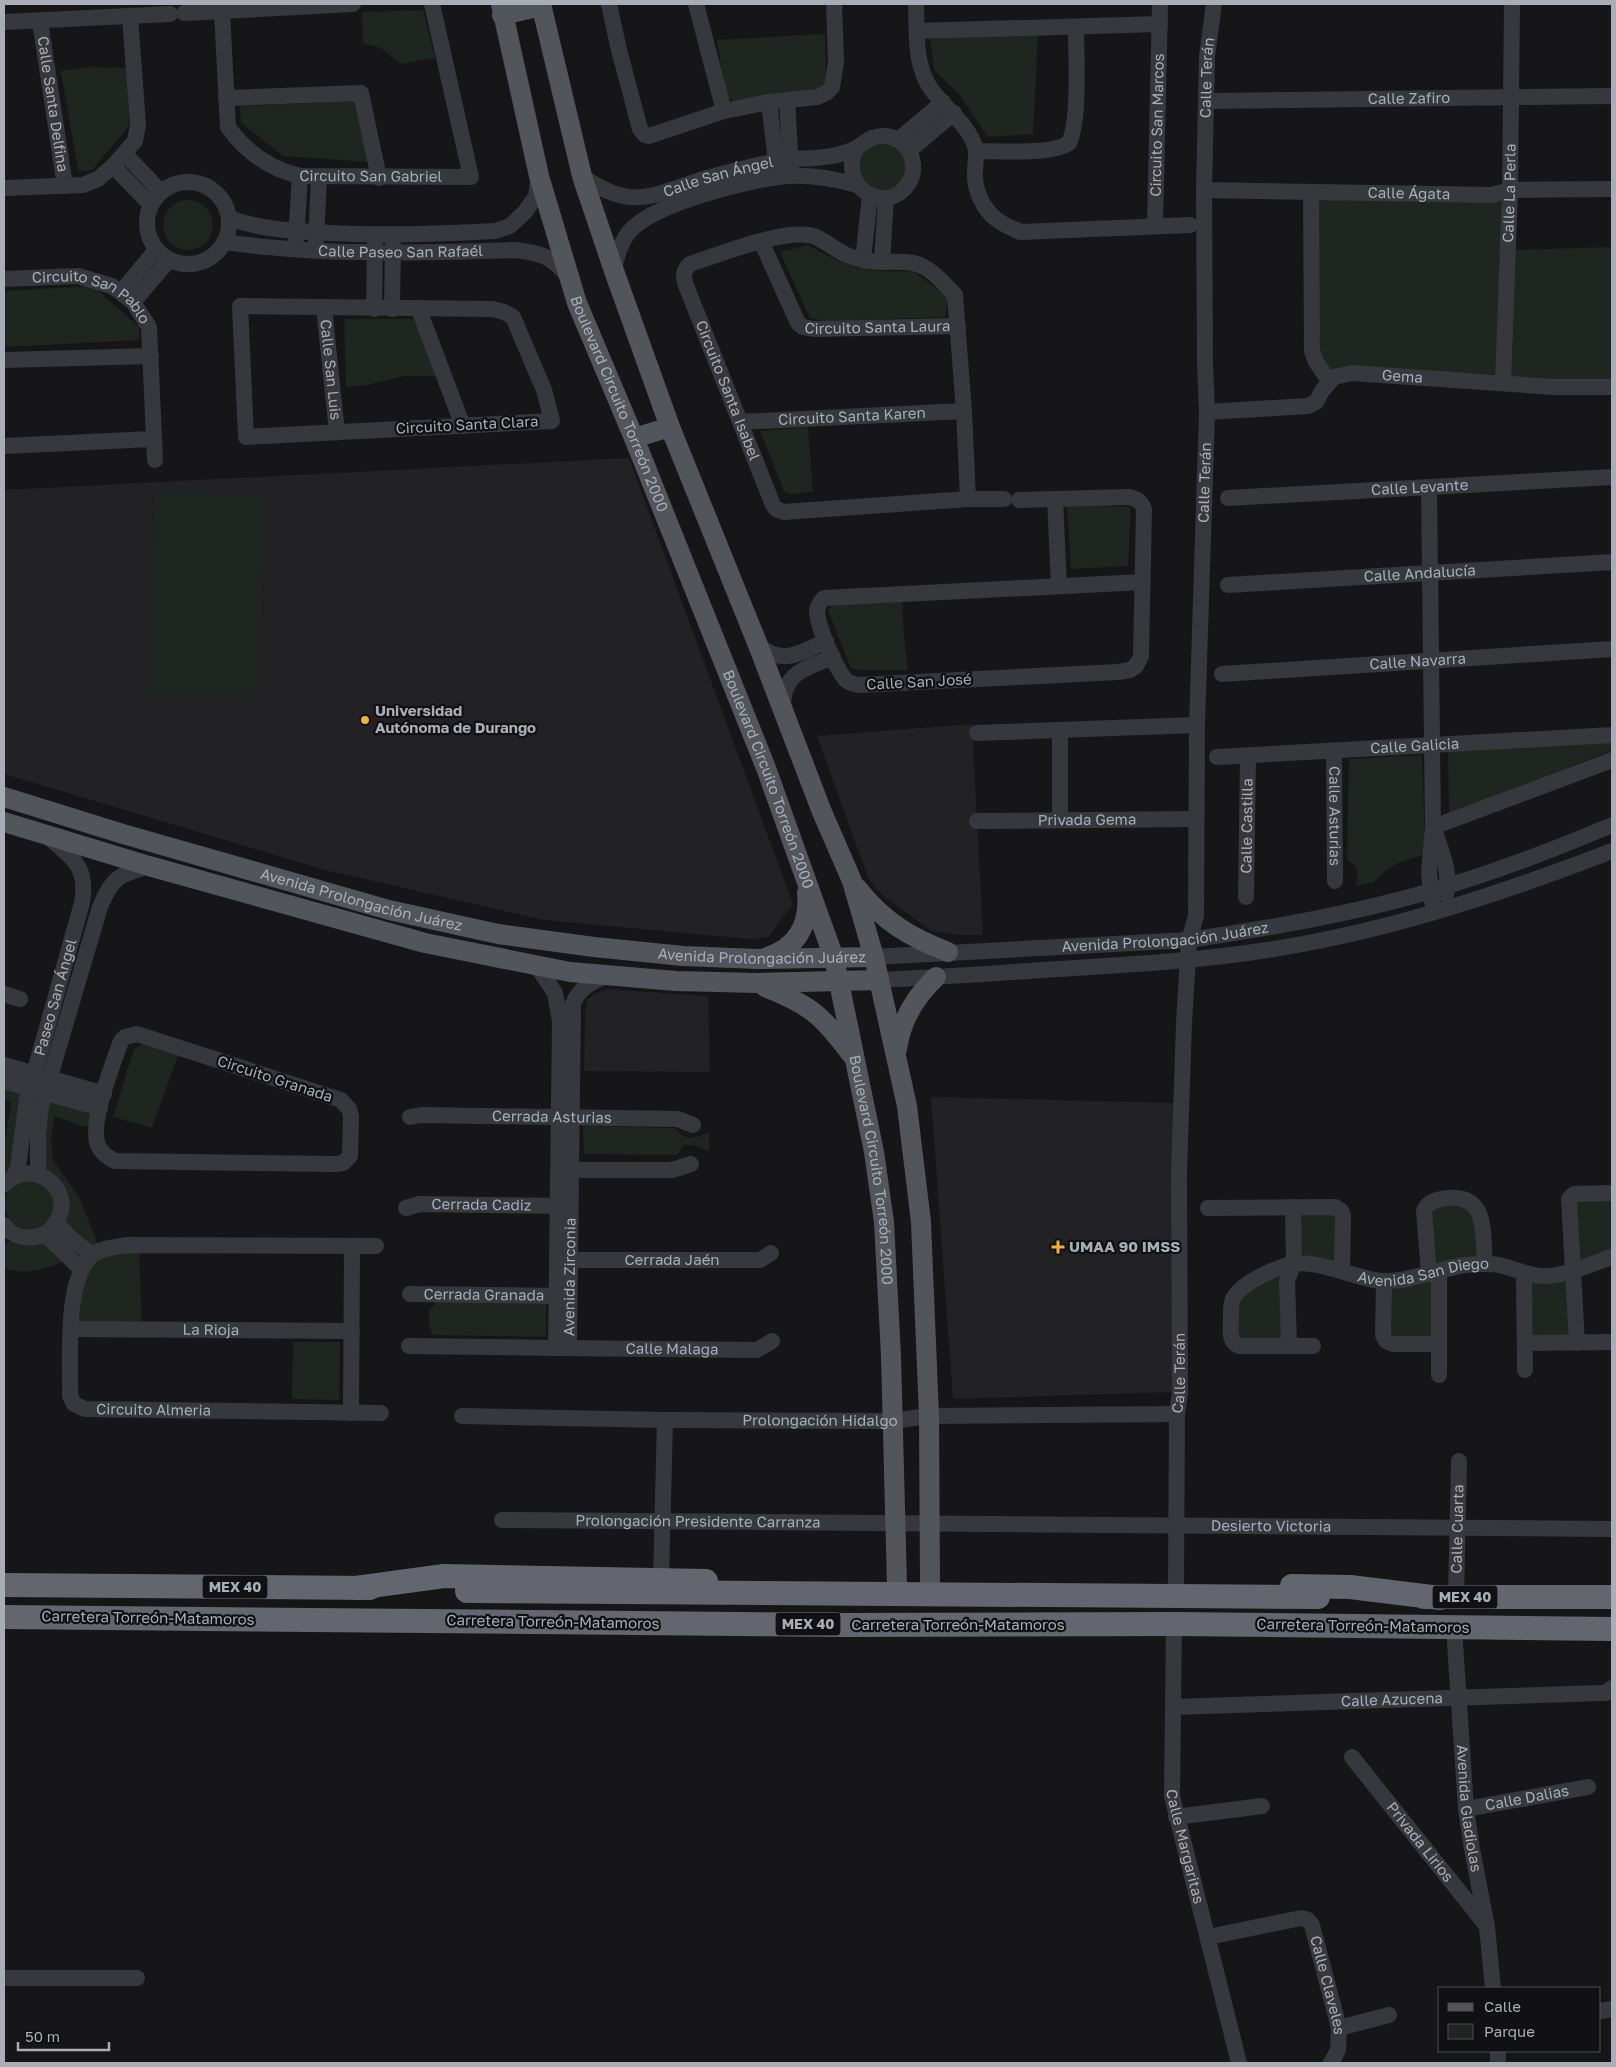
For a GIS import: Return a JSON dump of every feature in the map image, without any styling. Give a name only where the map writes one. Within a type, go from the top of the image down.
[{"type":"highway","points":[[356,1588],[444,1576],[897,1585],[904,1595],[971,1610],[1165,1624]]},
{"type":"highway","points":[[844,1610],[852,1603],[854,1598],[855,1593],[850,1584]]},
{"type":"highway","name":"MEX 40","points":[[4,1585],[356,1588],[467,1591],[1448,1598],[1612,1597]]},
{"type":"highway","points":[[966,1585],[959,1594],[962,1604],[971,1610]]},
{"type":"highway","points":[[540,1622],[606,1615],[756,1610],[893,1610],[966,1585],[1350,1587],[1448,1598]]},
{"type":"highway","name":"Carretera Torreón-Matamoros","points":[[4,1617],[834,1625],[1165,1624],[1612,1629]]},
{"type":"highway","points":[[1461,1628],[1505,1620],[1612,1617]]},
{"type":"main road","points":[[502,9],[541,5],[582,176],[614,271],[670,427],[758,645],[822,812],[852,881],[874,957],[907,1106],[921,1222],[929,1416],[930,1523],[926,1599]]},
{"type":"main road","name":"Boulevard Circuito Torreón 2000","points":[[502,9],[539,176],[577,303],[634,438],[762,758],[804,871],[840,981],[874,1152],[884,1222],[891,1356],[897,1585]]},
{"type":"main road","points":[[634,438],[670,427]]},
{"type":"main road","name":"Avenida Prolongación Juárez","points":[[4,797],[123,834],[389,910],[498,934],[594,948],[683,956],[758,959],[874,957]]},
{"type":"main road","name":"Avenida Prolongación Juárez","points":[[4,822],[149,866],[425,943],[570,972],[676,981],[757,983],[879,980]]},
{"type":"main road","points":[[758,959],[784,950],[794,941],[804,926],[808,906],[804,871]]},
{"type":"main road","points":[[262,898],[270,876]]},
{"type":"main road","points":[[852,881],[870,905],[893,925],[919,941],[948,952]]},
{"type":"main road","points":[[895,1058],[899,1031],[920,992],[936,977]]},
{"type":"main road","points":[[757,983],[790,997],[815,1011],[830,1026],[854,1059]]},
{"type":"street","points":[[4,22],[353,4]]},
{"type":"street","name":"Circuito San Gabriel","points":[[222,11],[228,128],[239,142],[274,168],[300,176],[318,177],[471,177],[432,4]]},
{"type":"street","points":[[609,4],[618,50],[642,132],[653,135],[724,112],[769,102],[826,94],[832,87],[836,62],[834,4]]},
{"type":"street","points":[[696,4],[724,112]]},
{"type":"street","points":[[916,4],[918,52],[923,74],[931,89],[971,137],[977,151],[974,174],[982,201],[997,220],[1020,232],[1190,225]]},
{"type":"street","name":"Circuito San Marcos","points":[[1155,226],[1160,4]]},
{"type":"street","name":"Calle Terán","points":[[1176,1585],[1177,1414],[1180,1393],[1180,1160],[1184,1023],[1189,940],[1196,916],[1198,725],[1207,412],[1204,190],[1207,56],[1214,4]]},
{"type":"street","name":"Calle La Perla","points":[[1503,383],[1510,190],[1512,4]]},
{"type":"street","points":[[4,188],[82,186],[98,179],[113,166],[135,141],[138,125],[130,16]]},
{"type":"street","name":"Calle Santa Delfina","points":[[40,20],[66,186]]},
{"type":"street","points":[[917,31],[1160,24]]},
{"type":"street","points":[[977,151],[1043,150],[1058,148],[1070,143],[1074,130],[1076,107],[1076,27]]},
{"type":"street","points":[[226,98],[361,93],[379,178]]},
{"type":"street","name":"Calle Zafiro","points":[[1207,101],[1612,96]]},
{"type":"street","points":[[784,177],[783,159],[787,100]]},
{"type":"street","points":[[769,102],[783,159]]},
{"type":"street","points":[[904,146],[948,108]]},
{"type":"street","points":[[876,136],[891,137],[904,146],[913,168],[908,184],[902,191],[878,196],[857,185],[851,170],[854,155],[863,143],[876,136]]},
{"type":"street","name":"Calle San Ángel","points":[[582,176],[594,185],[619,195],[632,197],[648,196],[710,177],[783,159],[837,155],[858,148]]},
{"type":"street","points":[[124,154],[161,192]]},
{"type":"street","points":[[113,166],[151,205]]},
{"type":"street","points":[[295,250],[300,176]]},
{"type":"street","name":"Calle Paseo San Rafaél","points":[[229,218],[258,227],[376,235],[495,231],[510,226],[525,212],[536,196],[539,176]]},
{"type":"street","points":[[315,251],[318,177]]},
{"type":"street","name":"Calle San Ángel","points":[[614,271],[616,257],[626,237],[641,221],[652,214],[709,193],[784,177],[824,178],[857,185]]},
{"type":"street","points":[[194,183],[211,189],[223,202],[229,218],[228,235],[220,250],[205,261],[187,264],[169,260],[156,250],[147,228],[148,212],[161,192],[177,184],[194,183]]},
{"type":"street","name":"Calle Ágata","points":[[1204,190],[1491,195],[1510,190],[1612,188]]},
{"type":"street","points":[[1207,412],[1308,406],[1316,402],[1329,381],[1316,362],[1312,351],[1311,192]]},
{"type":"street","points":[[863,260],[878,196]]},
{"type":"street","points":[[878,196],[882,262]]},
{"type":"street","points":[[374,309],[376,235]]},
{"type":"street","points":[[392,309],[393,235]]},
{"type":"street","name":"Circuito Santa Isabel","points":[[968,499],[964,411],[955,295],[940,280],[921,266],[912,263],[863,260],[842,254],[815,237],[809,236],[791,235],[761,241],[690,264],[684,273],[685,283],[776,510],[784,512],[968,499],[1128,497],[1139,500]]},
{"type":"street","name":"Circuito Santa Laura","points":[[761,241],[798,323],[803,327],[814,329],[958,326]]},
{"type":"street","name":"Calle Paseo San Rafaél","points":[[225,242],[295,250],[393,254],[515,250],[536,252],[554,260],[569,277]]},
{"type":"street","points":[[127,297],[156,250]]},
{"type":"street","points":[[127,297],[169,260]]},
{"type":"street","name":"Circuito San Pablo","points":[[4,279],[78,276],[112,286],[127,297],[149,326],[156,460]]},
{"type":"street","name":"Circuito Santa Clara","points":[[240,306],[324,308],[493,309],[504,312],[513,317],[544,390],[552,421],[246,437],[240,306]]},
{"type":"street","name":"Calle San Luis","points":[[324,308],[337,432]]},
{"type":"street","points":[[419,310],[463,426]]},
{"type":"street","points":[[4,360],[151,356]]},
{"type":"street","name":"Gema","points":[[1329,381],[1338,375],[1352,374],[1554,387],[1612,387]]},
{"type":"street","name":"Circuito Santa Karen","points":[[740,422],[964,411]]},
{"type":"street","points":[[4,446],[154,438]]},
{"type":"street","name":"Calle Levante","points":[[1228,498],[1612,477]]},
{"type":"street","points":[[1428,487],[1433,827],[1429,872],[1430,891],[1439,912]]},
{"type":"street","points":[[1055,499],[1059,586]]},
{"type":"street","name":"Calle San José","points":[[1139,500],[1144,509],[1143,582],[1141,656],[1136,666],[1130,670],[852,684],[845,679],[826,641],[817,612],[818,606],[824,598],[1143,582]]},
{"type":"street","name":"Calle Andalucía","points":[[1228,585],[1612,562]]},
{"type":"street","points":[[758,645],[773,655],[790,656],[826,641]]},
{"type":"street","name":"Calle Navarra","points":[[1222,674],[1612,649]]},
{"type":"street","points":[[783,709],[783,696],[787,683],[796,673],[834,657]]},
{"type":"street","points":[[977,733],[1198,725]]},
{"type":"street","points":[[1060,730],[1060,820]]},
{"type":"street","name":"Calle Galicia","points":[[1217,757],[1612,735]]},
{"type":"street","name":"Calle Asturias","points":[[1334,751],[1335,881]]},
{"type":"street","name":"Calle Castilla","points":[[1246,896],[1248,756]]},
{"type":"street","points":[[1433,827],[1612,760]]},
{"type":"street","name":"Privada Gema","points":[[977,820],[1196,819]]},
{"type":"street","name":"Avenida Prolongación Juárez","points":[[874,957],[1189,940],[1311,920],[1430,891],[1566,844],[1612,825]]},
{"type":"street","points":[[1433,827],[1446,863],[1448,885],[1439,912]]},
{"type":"street","name":"Paseo San Ángel","points":[[38,1174],[39,1083],[84,888],[82,873],[78,864],[42,833]]},
{"type":"street","name":"Avenida Prolongación Juárez","points":[[879,980],[1188,961],[1305,943],[1439,912],[1532,882],[1612,852]]},
{"type":"street","name":"Paseo San Ángel","points":[[9,1181],[18,1167],[23,1120],[39,1083],[108,888],[127,873],[149,866]]},
{"type":"street","name":"Avenida Zirconia","points":[[537,966],[552,988],[558,1005],[560,1021],[565,1117],[563,1348]]},
{"type":"street","name":"Avenida Zirconia","points":[[565,1117],[573,1004],[576,996],[586,985],[608,975]]},
{"type":"street","points":[[4,994],[20,999]]},
{"type":"street","name":"Circuito Granada","points":[[137,1034],[340,1100],[349,1109],[351,1116],[351,1152],[347,1160],[336,1164],[115,1161],[106,1156],[98,1145],[96,1133],[102,1101],[121,1041],[124,1037],[137,1034]]},
{"type":"street","points":[[4,1064],[39,1083],[102,1101]]},
{"type":"street","points":[[4,1081],[39,1083]]},
{"type":"street","name":"Cerrada Asturias","points":[[410,1118],[421,1116],[678,1119],[693,1125]]},
{"type":"street","points":[[565,1170],[672,1170],[691,1164]]},
{"type":"street","points":[[4,1225],[12,1233],[12,1239],[28,1238],[50,1228],[61,1209],[60,1194],[51,1182],[38,1174],[26,1173],[9,1181]]},
{"type":"street","points":[[1577,1343],[1568,1203],[1570,1196],[1577,1194],[1612,1194]]},
{"type":"street","points":[[1439,1375],[1439,1344],[1434,1273],[1424,1211],[1428,1204],[1443,1198],[1464,1199],[1474,1204],[1480,1211],[1485,1263]]},
{"type":"street","name":"Cerrada Cadiz","points":[[406,1208],[419,1204],[564,1206]]},
{"type":"street","points":[[1289,1346],[1287,1281],[1294,1263],[1293,1207]]},
{"type":"street","points":[[1208,1208],[1335,1207],[1341,1211],[1343,1216],[1342,1271]]},
{"type":"street","points":[[50,1228],[73,1240],[92,1255],[110,1248],[128,1245],[376,1246]]},
{"type":"street","points":[[50,1228],[81,1270]]},
{"type":"street","points":[[351,1413],[352,1246]]},
{"type":"street","name":"Cerrada Jaén","points":[[564,1260],[760,1260],[771,1253]]},
{"type":"street","name":"Circuito Almeria","points":[[92,1255],[81,1270],[75,1285],[71,1329],[70,1396],[78,1407],[85,1409],[381,1413]]},
{"type":"street","name":"Avenida San Diego","points":[[1294,1263],[1342,1271],[1364,1278],[1384,1281],[1434,1273],[1463,1265],[1485,1263],[1510,1268],[1524,1274],[1556,1275],[1612,1257]]},
{"type":"street","points":[[1294,1263],[1253,1280],[1238,1292],[1232,1301],[1231,1307],[1233,1342],[1238,1346],[1313,1346]]},
{"type":"street","points":[[1524,1274],[1530,1344],[1525,1370]]},
{"type":"street","points":[[1384,1281],[1383,1335],[1386,1341],[1393,1344],[1439,1344]]},
{"type":"street","name":"Cerrada Granada","points":[[410,1294],[563,1296]]},
{"type":"street","name":"La Rioja","points":[[71,1329],[352,1331]]},
{"type":"street","name":"Calle Malaga","points":[[408,1346],[757,1350],[772,1341]]},
{"type":"street","points":[[1530,1344],[1612,1342]]},
{"type":"street","name":"Prolongación Hidalgo","points":[[462,1416],[664,1420],[892,1421],[929,1416],[1177,1414]]},
{"type":"street","points":[[662,1580],[664,1420]]},
{"type":"street","name":"Calle Cuarta","points":[[1448,1598],[1458,1528],[1459,1462]]},
{"type":"street","name":"Prolongación Presidente Carranza","points":[[502,1520],[930,1523]]},
{"type":"street","name":"Desierto Victoria","points":[[930,1523],[1612,1529]]},
{"type":"street","name":"Calle Margaritas","points":[[1165,1624],[1174,1707],[1171,1780],[1176,1817],[1239,2063]]},
{"type":"street","name":"Avenida Gladiolas","points":[[1461,1628],[1459,1697],[1466,1809],[1487,1927],[1493,1987]]},
{"type":"street","name":"Calle Azucena","points":[[1174,1707],[1459,1697],[1611,1689]]},
{"type":"street","name":"Privada Lirios","points":[[1352,1757],[1487,1927]]},
{"type":"street","name":"Calle Dalias","points":[[1466,1809],[1588,1787]]},
{"type":"street","points":[[1176,1817],[1262,1806]]},
{"type":"street","name":"Calle Claveles","points":[[1208,1937],[1300,1918],[1308,1920],[1312,1925],[1339,2028],[1338,2050],[1331,2063]]},
{"type":"street","points":[[4,1978],[137,1978]]},
{"type":"street","points":[[1339,2028],[1390,2015]]},
{"type":"shaded area","name":"Universidad Autónoma de Durango","points":[[629,458],[793,904],[768,937],[750,939],[544,920],[325,870],[4,774],[4,490]]},
{"type":"shaded area","points":[[972,724],[983,935],[959,935],[930,930],[882,895],[869,880],[817,736]]},
{"type":"shaded area","points":[[607,989],[708,996],[710,1072],[584,1071],[587,1000],[594,994]]},
{"type":"shaded area","name":"UMAA 90 IMSS","points":[[931,1097],[1175,1103],[1176,1392],[953,1399]]},
{"type":"green space","points":[[423,10],[435,58],[400,64],[381,48],[363,43],[362,12]]},
{"type":"green space","points":[[1038,33],[1033,134],[988,137],[958,93],[934,70],[930,39]]},
{"type":"green space","points":[[825,34],[826,82],[823,88],[736,102],[729,98],[725,90],[717,40]]},
{"type":"green space","points":[[88,67],[127,68],[129,126],[92,170],[78,171],[61,71]]},
{"type":"green space","points":[[356,101],[369,162],[283,156],[241,123],[240,106]]},
{"type":"green space","points":[[876,144],[894,147],[903,157],[908,169],[900,186],[876,192],[858,175],[857,168],[865,150]]},
{"type":"green space","points":[[1314,197],[1502,198],[1496,374],[1330,371],[1320,359]]},
{"type":"green space","points":[[183,200],[193,200],[206,207],[213,220],[213,230],[206,243],[193,250],[183,250],[174,246],[167,239],[163,230],[163,220],[167,211],[174,204]]},
{"type":"green space","points":[[808,245],[847,264],[869,270],[913,271],[949,298],[945,317],[827,321],[810,318],[780,252]]},
{"type":"green space","points":[[1612,247],[1612,383],[1508,379],[1512,250]]},
{"type":"green space","points":[[93,286],[139,327],[139,340],[4,347],[4,291]]},
{"type":"green space","points":[[344,319],[414,319],[437,376],[403,376],[367,385],[346,387]]},
{"type":"green space","points":[[808,427],[813,492],[788,494],[784,491],[760,431]]},
{"type":"green space","points":[[154,493],[265,495],[260,695],[149,693]]},
{"type":"green space","points":[[1067,505],[1131,507],[1128,566],[1071,569]]},
{"type":"green space","points":[[902,598],[908,670],[859,670],[851,668],[828,610],[834,604]]},
{"type":"green space","points":[[1612,740],[1612,750],[1449,815],[1448,752]]},
{"type":"green space","points":[[1422,755],[1425,841],[1422,855],[1398,863],[1384,872],[1374,882],[1356,886],[1356,868],[1347,860],[1349,759]]},
{"type":"green space","points":[[143,1044],[178,1055],[152,1128],[113,1117],[134,1049]]},
{"type":"green space","points":[[4,1085],[26,1090],[15,1163],[4,1183],[4,1147],[11,1102],[4,1100]]},
{"type":"green space","points":[[48,1096],[96,1111],[90,1127],[55,1116],[51,1136],[53,1160],[80,1199],[99,1248],[92,1251],[63,1221],[41,1166]]},
{"type":"green space","points":[[583,1126],[675,1128],[682,1135],[690,1138],[709,1132],[709,1151],[693,1145],[684,1145],[677,1155],[584,1154]]},
{"type":"green space","points":[[30,1180],[44,1184],[51,1191],[55,1205],[51,1219],[44,1226],[30,1230],[16,1226],[9,1219],[5,1205],[9,1191],[16,1184]]},
{"type":"green space","points":[[1611,1195],[1612,1255],[1575,1266],[1573,1197]]},
{"type":"green space","points":[[1473,1205],[1483,1261],[1431,1271],[1429,1206]]},
{"type":"green space","points":[[1335,1209],[1340,1269],[1296,1261],[1295,1210]]},
{"type":"green space","points":[[46,1238],[67,1260],[36,1270],[20,1271],[4,1268],[4,1245],[11,1240]]},
{"type":"green space","points":[[139,1250],[142,1326],[76,1324],[84,1272],[105,1255]]},
{"type":"green space","points":[[1287,1270],[1286,1344],[1239,1344],[1235,1299]]},
{"type":"green space","points":[[1571,1272],[1575,1340],[1526,1341],[1526,1277]]},
{"type":"green space","points":[[1435,1276],[1436,1342],[1388,1339],[1386,1283]]},
{"type":"green space","points":[[438,1301],[546,1302],[546,1337],[433,1335],[429,1325],[429,1310]]},
{"type":"green space","points":[[293,1342],[340,1342],[339,1400],[292,1399]]},
{"type":"place","name":"Universidad Autónoma de Durango","points":[[365,720]]},
{"type":"place","name":"UMAA 90 IMSS","points":[[1058,1247]]}]
